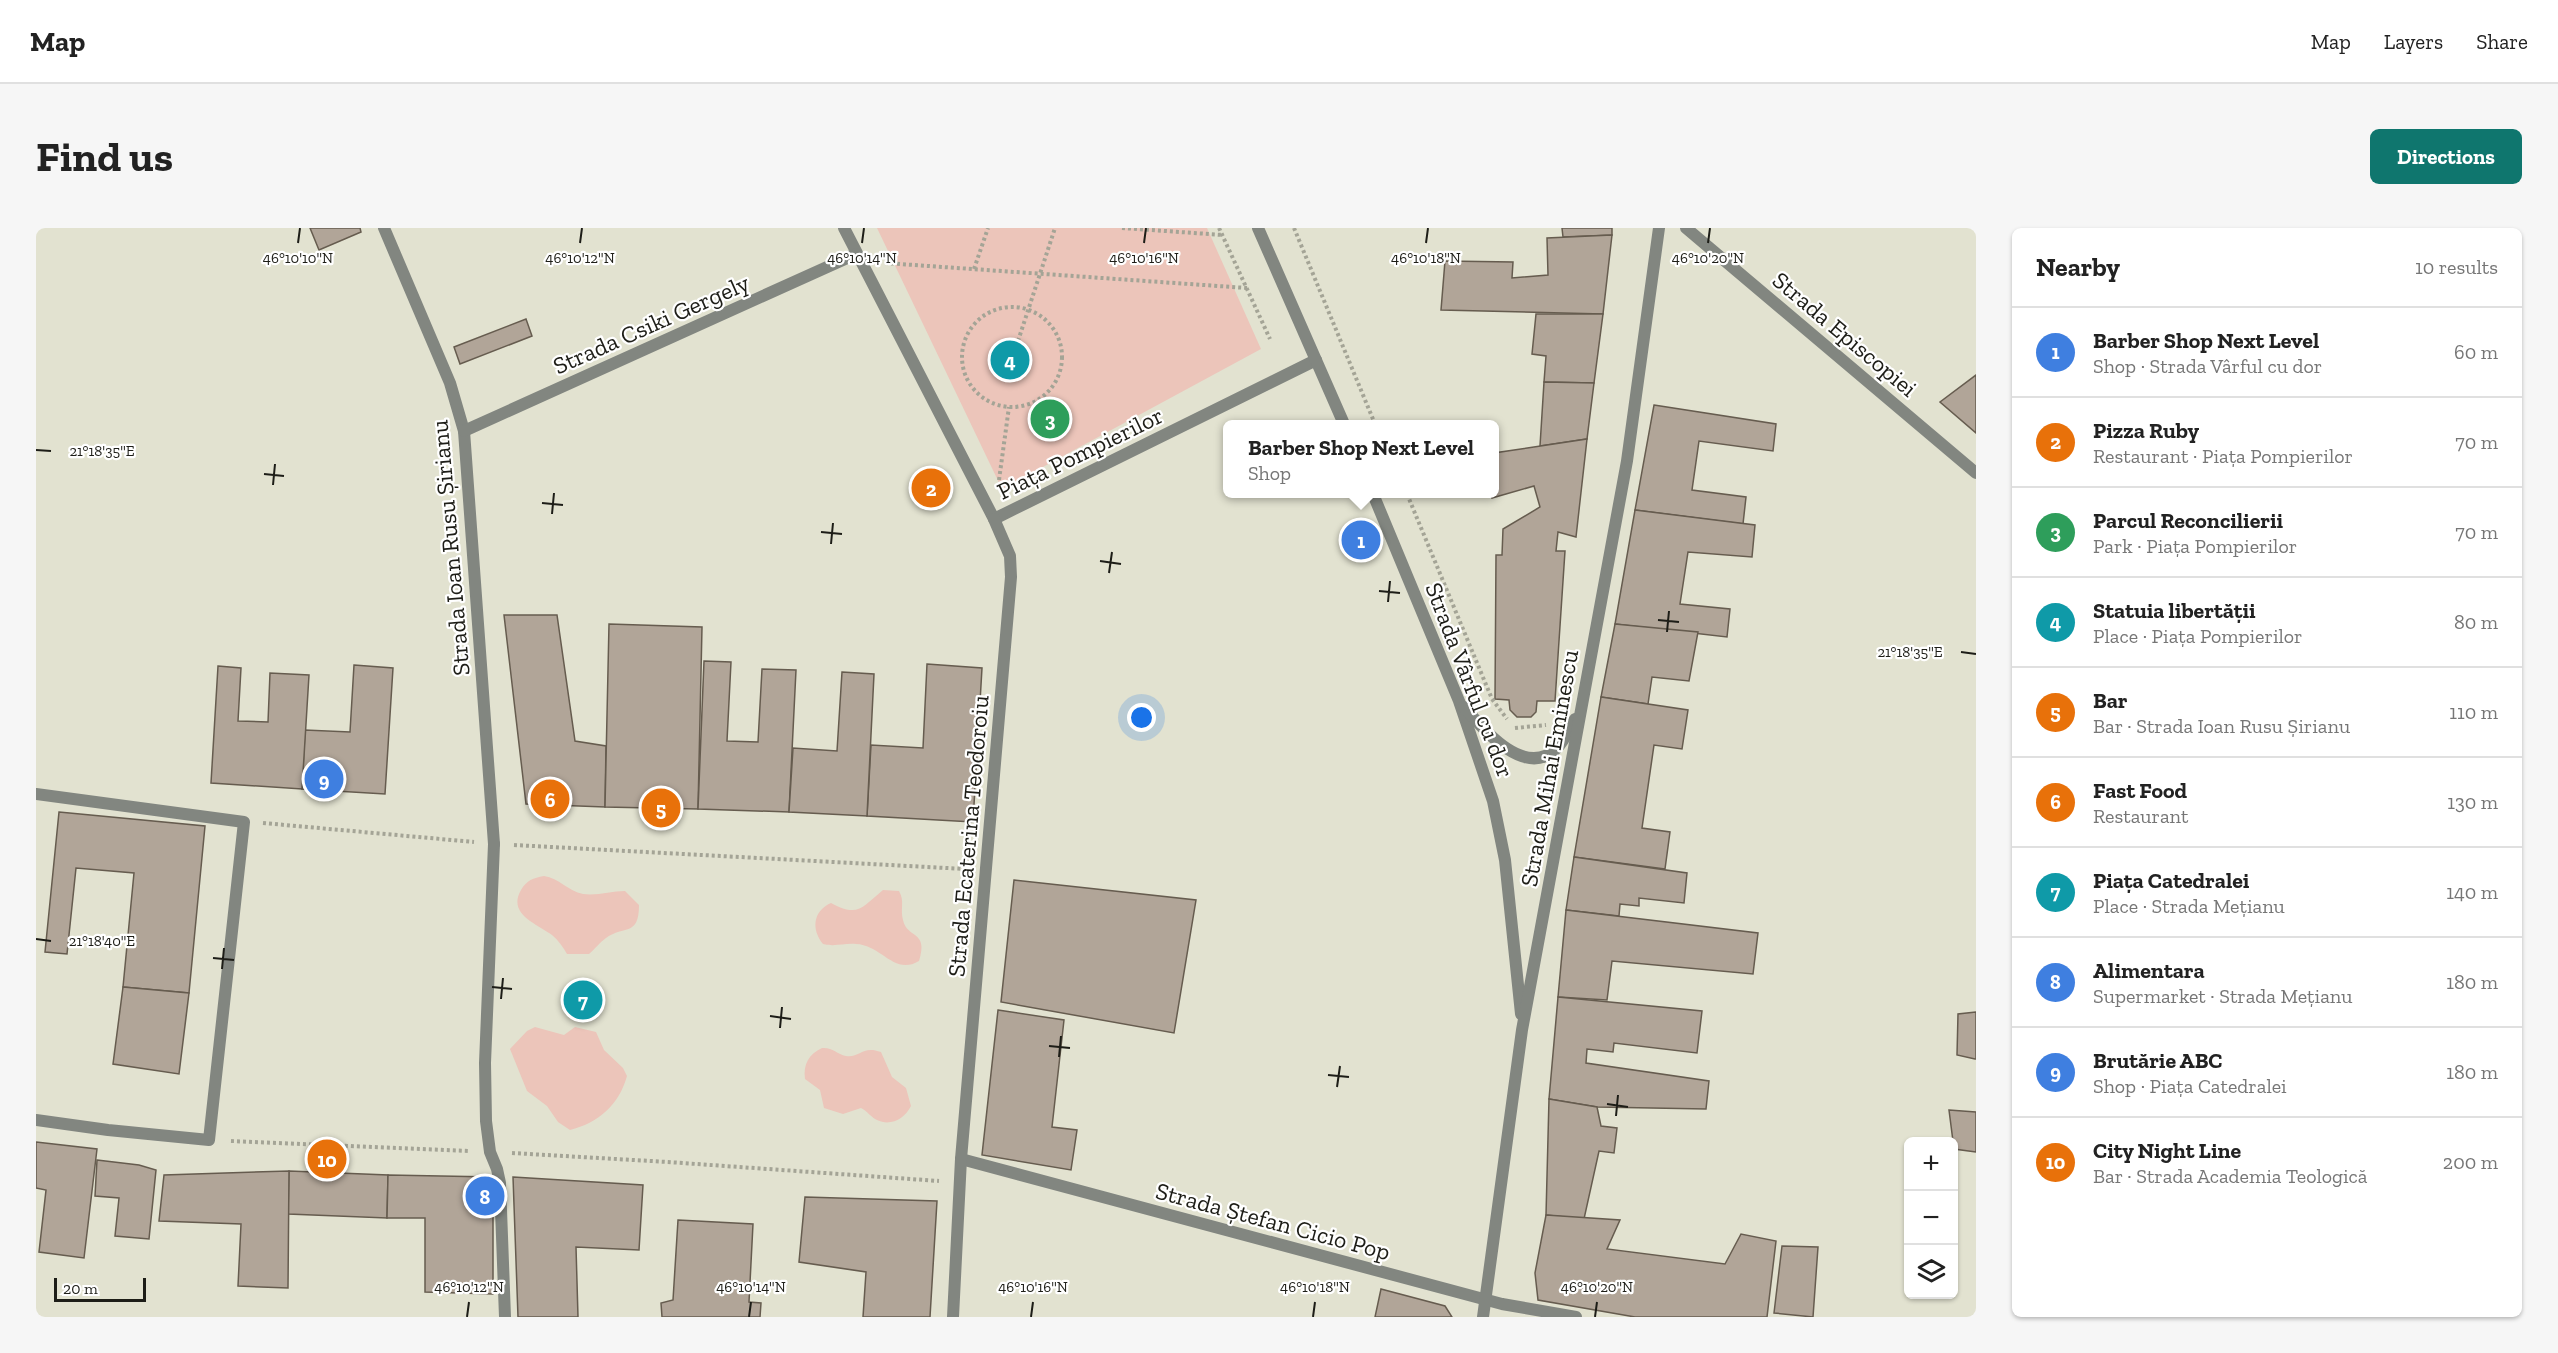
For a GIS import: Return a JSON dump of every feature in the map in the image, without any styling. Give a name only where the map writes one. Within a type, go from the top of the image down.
[{"type":"street","name":"Strada Ioan Rusu Șirianu","points":[[384,228],[450,383],[464,431],[494,844],[486,1121],[490,1152],[500,1183],[505,1317]]},
{"type":"street","name":"Piața Pompierilor","points":[[844,228],[994,519],[1317,360]]},
{"type":"street","points":[[1258,228],[1342,420]]},
{"type":"street","name":"Strada Mihai Eminescu","points":[[1483,1317],[1522,1030],[1627,461],[1659,228]]},
{"type":"street","name":"Strada Episcopiei","points":[[1686,228],[1976,473]]},
{"type":"street","name":"Strada Csiki Gergely","points":[[464,431],[858,258]]},
{"type":"street","name":"Strada Vârful cu dor","points":[[1375,498],[1459,701],[1493,801],[1505,860],[1522,1030]]},
{"type":"street","name":"Strada Ecaterina Teodoroiu","points":[[952,1317],[960,1159],[1011,577],[1010,556],[994,519]]},
{"type":"street","points":[[1459,701],[1491,738],[1508,749],[1528,757],[1546,755],[1556,749],[1581,708]]},
{"type":"street","points":[[36,794],[244,822],[209,1140],[36,1120]]},
{"type":"street","name":"Strada Ștefan Cicio Pop","points":[[960,1159],[1487,1300],[1576,1317]]},
{"type":"path","points":[[974,269],[988,228]]},
{"type":"path","points":[[1018,341],[1055,228]]},
{"type":"path","points":[[1122,228],[1222,235]]},
{"type":"path","points":[[1220,228],[1270,339]]},
{"type":"path","points":[[1294,228],[1373,420]]},
{"type":"path","points":[[858,258],[974,269],[1247,288]]},
{"type":"path","points":[[1017,307],[1028,310],[1047,321],[1056,334],[1062,350],[1062,367],[1056,382],[1045,395],[1031,404],[1009,407],[998,406],[984,399],[972,387],[964,373],[962,357],[965,340],[973,326],[985,315],[1000,309],[1017,307]]},
{"type":"path","points":[[994,519],[1009,407]]},
{"type":"path","points":[[1409,498],[1492,699],[1503,711],[1512,728],[1545,726],[1553,719]]},
{"type":"path","points":[[244,822],[494,844],[987,870]]},
{"type":"path","points":[[209,1140],[490,1152],[960,1182]]},
{"type":"shaded area","points":[[877,228],[1207,228],[1261,349],[1002,489]]},
{"type":"shaded area","points":[[544,876],[583,894],[625,891],[639,905],[636,922],[629,929],[606,938],[589,954],[567,954],[554,937],[526,917],[518,906],[518,898],[526,884]]},
{"type":"shaded area","points":[[883,890],[899,891],[905,926],[919,939],[921,944],[919,961],[910,965],[902,965],[865,946],[823,944],[817,932],[816,921],[825,906],[831,903],[854,910],[865,906]]},
{"type":"shaded area","points":[[535,1027],[564,1035],[575,1027],[596,1032],[604,1050],[623,1068],[627,1076],[619,1096],[606,1111],[590,1123],[570,1130],[558,1122],[547,1106],[527,1091],[510,1049],[527,1031]]},
{"type":"shaded area","points":[[822,1048],[846,1056],[869,1050],[881,1052],[892,1077],[906,1088],[911,1106],[901,1118],[892,1122],[875,1119],[861,1108],[843,1114],[824,1108],[820,1090],[805,1079],[808,1060]]},
{"type":"building","points":[[310,228],[360,228],[361,232],[319,250]]},
{"type":"building","points":[[1562,228],[1612,228],[1612,235],[1563,237]]},
{"type":"building","points":[[1612,235],[1603,314],[1441,310],[1445,261],[1513,262],[1512,278],[1548,275],[1547,238]]},
{"type":"building","points":[[1536,314],[1603,314],[1594,383],[1544,382],[1546,356],[1532,354]]},
{"type":"building","points":[[526,319],[532,336],[460,364],[454,347]]},
{"type":"building","points":[[1976,375],[1976,433],[1940,402]]},
{"type":"building","points":[[1544,382],[1594,383],[1587,439],[1540,446]]},
{"type":"building","points":[[1654,405],[1776,424],[1773,451],[1699,441],[1692,490],[1746,497],[1743,524],[1635,510]]},
{"type":"building","points":[[1587,439],[1576,537],[1558,532],[1556,551],[1565,551],[1555,701],[1537,701],[1536,712],[1531,717],[1517,717],[1510,710],[1509,700],[1495,699],[1496,555],[1502,555],[1503,529],[1540,507],[1534,486],[1499,496],[1499,452]]},
{"type":"building","points":[[1635,510],[1755,525],[1752,557],[1688,552],[1680,604],[1730,609],[1727,637],[1615,624]]},
{"type":"building","points":[[504,615],[557,615],[575,741],[606,746],[605,807],[526,804]]},
{"type":"building","points":[[609,624],[702,627],[698,809],[605,807]]},
{"type":"building","points":[[1615,624],[1698,632],[1689,681],[1652,677],[1648,704],[1601,697]]},
{"type":"building","points":[[704,661],[731,662],[727,741],[758,742],[762,669],[796,670],[789,812],[698,809]]},
{"type":"building","points":[[927,664],[982,668],[973,822],[867,816],[871,745],[923,748]]},
{"type":"building","points":[[354,665],[393,668],[385,794],[302,789],[305,730],[350,732]]},
{"type":"building","points":[[218,666],[241,668],[238,721],[268,722],[270,673],[309,675],[302,789],[211,783]]},
{"type":"building","points":[[842,672],[874,674],[867,816],[789,812],[793,748],[837,751]]},
{"type":"building","points":[[1601,697],[1688,710],[1682,749],[1654,745],[1642,828],[1670,832],[1665,869],[1574,857]]},
{"type":"building","points":[[59,812],[205,826],[189,993],[123,987],[134,873],[76,868],[67,954],[45,952]]},
{"type":"building","points":[[1574,857],[1687,873],[1684,903],[1639,898],[1639,906],[1620,904],[1619,916],[1566,910]]},
{"type":"building","points":[[1014,880],[1196,900],[1174,1033],[1001,1002]]},
{"type":"building","points":[[1566,910],[1758,933],[1753,974],[1612,961],[1607,1000],[1558,997]]},
{"type":"building","points":[[123,987],[189,993],[179,1074],[113,1064]]},
{"type":"building","points":[[1558,997],[1702,1011],[1697,1053],[1614,1043],[1613,1052],[1587,1049],[1586,1063],[1709,1081],[1706,1109],[1597,1107],[1549,1099]]},
{"type":"building","points":[[998,1010],[1064,1020],[1052,1127],[1077,1130],[1071,1170],[982,1155]]},
{"type":"building","points":[[1976,1012],[1976,1059],[1957,1055],[1958,1014]]},
{"type":"building","points":[[1549,1099],[1597,1107],[1601,1126],[1617,1128],[1614,1153],[1599,1151],[1584,1219],[1546,1215]]},
{"type":"building","points":[[1949,1110],[1976,1112],[1976,1152],[1958,1150],[1958,1137],[1952,1137]]},
{"type":"building","points":[[36,1142],[97,1149],[84,1258],[39,1252],[46,1190],[36,1188]]},
{"type":"building","points":[[97,1160],[139,1165],[156,1170],[149,1239],[115,1236],[119,1198],[95,1196]]},
{"type":"building","points":[[289,1171],[388,1175],[387,1218],[288,1214]]},
{"type":"building","points":[[289,1171],[288,1288],[238,1286],[241,1224],[159,1221],[164,1175]]},
{"type":"building","points":[[388,1175],[493,1177],[493,1294],[425,1292],[425,1218],[387,1218]]},
{"type":"building","points":[[513,1177],[643,1185],[639,1250],[576,1247],[578,1317],[518,1317]]},
{"type":"building","points":[[805,1197],[937,1201],[930,1317],[863,1317],[866,1272],[799,1262]]},
{"type":"building","points":[[1546,1215],[1620,1220],[1607,1249],[1725,1264],[1741,1234],[1776,1241],[1767,1317],[1635,1317],[1538,1300],[1535,1273]]},
{"type":"building","points":[[678,1220],[753,1224],[749,1302],[761,1303],[760,1317],[662,1317],[661,1303],[673,1300]]},
{"type":"building","points":[[1782,1246],[1818,1247],[1813,1317],[1774,1313]]},
{"type":"building","points":[[1381,1289],[1445,1306],[1452,1317],[1375,1317]]},
{"type":"place","name":"Statuia libertății","points":[[1010,360]]},
{"type":"place","name":"Parcul Reconcilierii","points":[[1050,419]]},
{"type":"place","name":"Pizza Ruby","points":[[931,488]]},
{"type":"place","name":"Barber Shop Next Level","points":[[1361,540]]},
{"type":"place","name":"Brutărie ABC","points":[[324,779]]},
{"type":"place","name":"Fast Food","points":[[550,799]]},
{"type":"place","name":"Bar","points":[[661,808]]},
{"type":"place","name":"Piața Catedralei","points":[[583,1000]]},
{"type":"place","name":"City Night Line","points":[[327,1159]]},
{"type":"place","name":"Alimentara","points":[[485,1196]]}]
